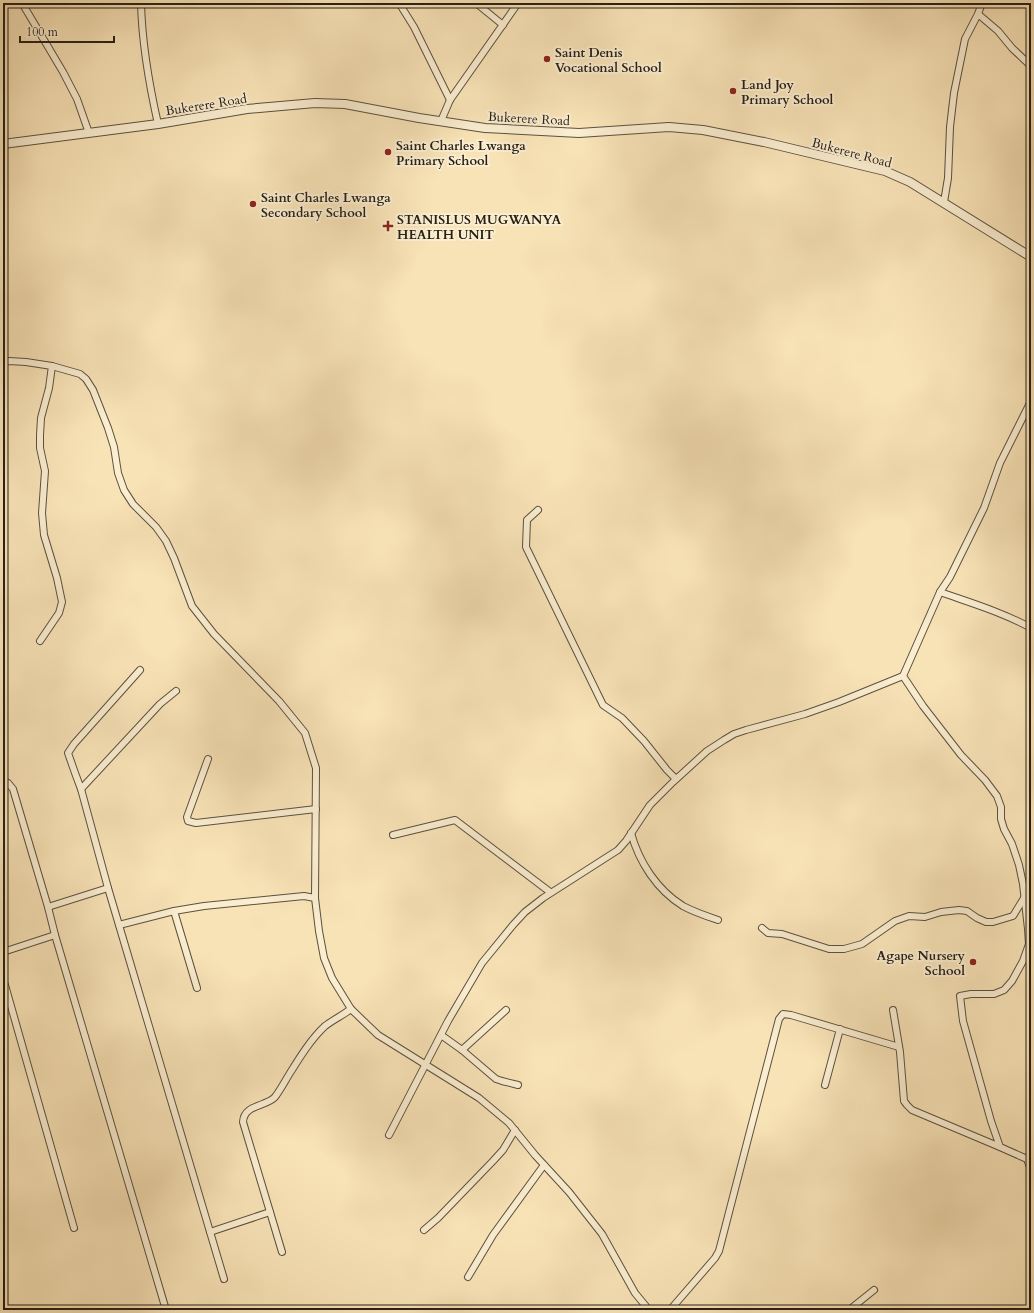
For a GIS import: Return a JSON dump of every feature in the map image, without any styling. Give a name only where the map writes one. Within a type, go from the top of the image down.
[{"type":"street","points":[[22,3],[74,92],[89,132]]},
{"type":"street","points":[[141,3],[142,32],[147,72],[158,124]]},
{"type":"street","points":[[399,3],[414,27],[450,100]]},
{"type":"street","points":[[476,3],[503,26]]},
{"type":"street","points":[[441,121],[450,100],[518,3]]},
{"type":"street","points":[[944,202],[948,178],[950,127],[954,93],[965,39],[982,3]]},
{"type":"street","points":[[978,14],[998,31],[1012,48],[1031,66]]},
{"type":"street","name":"Bukerere Road","points":[[3,144],[158,124],[247,109],[315,103],[345,104],[485,128],[579,133],[669,127],[703,130],[764,142],[885,171],[910,182],[944,202],[1031,257]]},
{"type":"street","points":[[3,363],[9,361],[26,362],[52,366],[80,374],[86,379],[93,390],[114,447],[118,473],[124,490],[133,504],[156,527],[166,541],[192,606],[214,634],[279,701],[305,733],[316,768],[315,898],[319,931],[324,958],[332,978],[351,1009],[378,1035],[479,1098],[509,1123],[569,1192],[602,1234],[635,1293],[648,1310]]},
{"type":"street","points":[[40,641],[59,613],[62,602],[57,578],[44,535],[42,513],[44,471],[40,448],[41,418],[49,388],[52,366]]},
{"type":"street","points":[[389,1135],[425,1064],[482,963],[512,925],[525,912],[550,892],[618,850],[650,805],[677,778],[707,752],[734,734],[805,714],[903,676],[940,592],[950,577],[984,508],[1000,464],[1031,401]]},
{"type":"street","points":[[538,510],[527,520],[526,547],[603,705],[622,718],[644,741],[667,770],[677,778]]},
{"type":"street","points":[[940,592],[1013,618],[1031,628]]},
{"type":"street","points":[[140,670],[74,744],[68,753],[82,789],[108,888],[224,1279]]},
{"type":"street","points":[[903,676],[923,706],[961,755],[985,780],[997,796],[1001,807],[1001,820],[1012,844],[1023,884],[1029,944],[1023,962],[1012,981],[1004,990],[994,994],[972,994],[960,996],[963,1021],[991,1121],[1000,1147]]},
{"type":"street","points":[[82,789],[160,704],[176,691]]},
{"type":"street","points":[[208,759],[187,817],[188,821],[196,823],[316,809]]},
{"type":"street","points":[[3,781],[8,783],[13,789],[166,1310]]},
{"type":"street","points":[[393,835],[455,820],[550,892]]},
{"type":"street","points":[[631,833],[642,863],[666,894],[684,906],[700,914],[718,920]]},
{"type":"street","points":[[48,907],[108,888]]},
{"type":"street","points":[[120,925],[174,911],[204,906],[304,896],[315,898]]},
{"type":"street","points":[[762,928],[768,933],[782,934],[829,949],[844,949],[862,944],[895,921],[909,916],[925,917],[941,912],[959,910],[967,911],[976,918],[986,922],[993,922],[1012,916],[1024,898]]},
{"type":"street","points":[[174,911],[197,988]]},
{"type":"street","points":[[3,952],[55,935]]},
{"type":"street","points":[[3,978],[74,1228]]},
{"type":"street","points":[[282,1252],[243,1122],[243,1117],[248,1110],[271,1100],[281,1088],[303,1053],[319,1032],[351,1009]]},
{"type":"street","points":[[462,1050],[506,1010]]},
{"type":"street","points":[[894,1010],[904,1101],[907,1106],[912,1110],[1027,1159],[1031,1170]]},
{"type":"street","points":[[670,1310],[715,1258],[719,1251],[779,1019],[783,1014],[791,1015],[899,1047]]},
{"type":"street","points":[[825,1085],[840,1029]]},
{"type":"street","points":[[441,1035],[462,1050],[496,1079],[502,1082],[518,1085]]},
{"type":"street","points":[[424,1230],[438,1218],[493,1162],[503,1150],[515,1130]]},
{"type":"street","points":[[468,1277],[493,1235],[544,1165]]},
{"type":"street","points":[[210,1232],[270,1212]]},
{"type":"street","points":[[849,1310],[874,1290]]},
{"type":"place","name":"Saint Denis Vocational School","points":[[547,59]]},
{"type":"place","name":"Land Joy Primary School","points":[[733,91]]},
{"type":"place","name":"Saint Charles Lwanga Primary School","points":[[388,152]]},
{"type":"place","name":"Saint Charles Lwanga Secondary School","points":[[253,204]]},
{"type":"place","name":"STANISLUS MUGWANYA HEALTH UNIT","points":[[388,226]]},
{"type":"place","name":"Agape Nursery School","points":[[973,962]]}]
